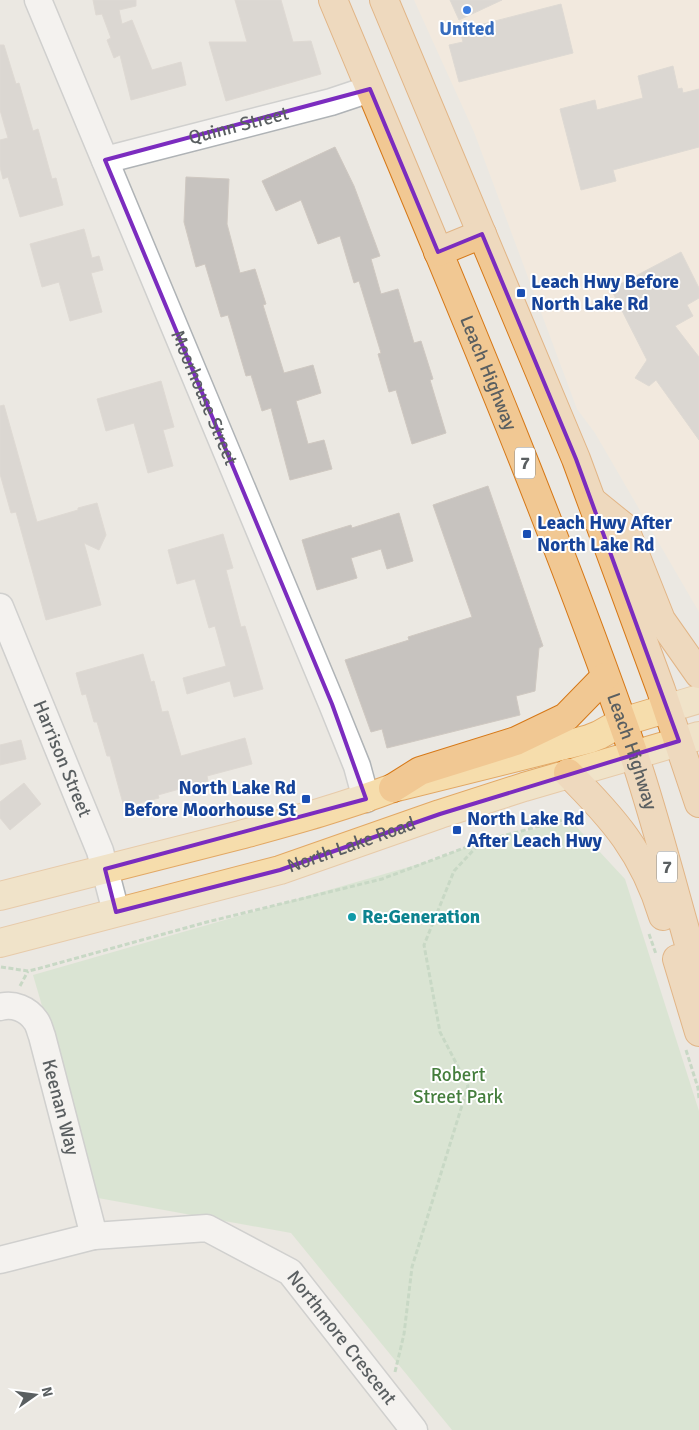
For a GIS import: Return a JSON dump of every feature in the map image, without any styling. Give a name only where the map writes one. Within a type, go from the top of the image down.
[{"type":"highway","name":"Leach Highway","points":[[333,0],[532,479],[633,754],[699,979]]},
{"type":"highway","points":[[384,0],[592,500],[668,709],[689,738],[699,803]]},
{"type":"highway","points":[[438,252],[482,234]]},
{"type":"highway","points":[[592,500],[624,527],[661,620],[699,674]]},
{"type":"highway","points":[[393,788],[420,771],[516,741],[566,717],[605,677]]},
{"type":"highway","points":[[568,773],[610,816],[632,846],[655,889],[692,1040]]},
{"type":"main road","name":"North Lake Road","points":[[0,896],[154,858],[268,827],[366,799],[393,788],[589,739],[622,722],[699,699]]},
{"type":"main road","name":"North Lake Road","points":[[0,943],[280,870],[440,814],[568,773],[689,738]]},
{"type":"street","name":"Moorhouse Street","points":[[38,0],[332,704],[357,766],[366,799]]},
{"type":"street","name":"Quinn Street","points":[[105,160],[330,102],[370,89]]},
{"type":"street","name":"Harrison Street","points":[[0,608],[100,851],[116,912]]},
{"type":"street","name":"Keenan Way","points":[[0,1007],[8,1005],[22,1009],[36,1020],[42,1036],[94,1236]]},
{"type":"street","name":"Northmore Crescent","points":[[0,1260],[94,1236],[207,1228],[290,1272],[414,1430]]},
{"type":"path","points":[[0,967],[28,971],[37,969],[191,927],[382,879],[480,842],[583,815]]},
{"type":"path","points":[[379,1386],[396,1372],[404,1334],[412,1267],[468,1086],[440,1032],[424,945],[454,871],[480,842]]},
{"type":"path","points":[[647,927],[657,959]]},
{"type":"path","points":[[692,1040],[699,1098]]},
{"type":"highlighted area","points":[[370,89],[438,252],[482,234],[576,459],[679,741],[440,814],[280,870],[116,912],[105,869],[366,799],[332,704],[105,160]]},
{"type":"shaded area","points":[[414,0],[699,0],[699,612],[595,433],[577,409],[474,132]]},
{"type":"green space","name":"Robert Street Park","points":[[571,821],[625,879],[699,1111],[699,1430],[452,1430],[291,1233],[98,1198],[33,975],[433,860],[480,842]]},
{"type":"building","points":[[93,0],[136,0],[136,6],[119,10],[122,24],[132,20],[152,70],[181,62],[186,85],[131,100],[120,55],[114,58],[107,40],[111,38],[102,14],[96,15]]},
{"type":"building","points":[[235,0],[281,0],[293,42],[311,41],[321,74],[226,101],[209,42],[247,42]]},
{"type":"building","name":"United","points":[[450,0],[502,0],[459,20]]},
{"type":"building","points":[[561,4],[573,53],[459,82],[449,45],[463,42],[460,30]]},
{"type":"building","points":[[0,45],[4,45],[16,84],[19,83],[33,131],[38,129],[52,179],[56,178],[63,205],[20,217],[8,177],[3,179],[0,167],[0,140],[8,138],[0,110]]},
{"type":"building","points":[[673,66],[678,89],[682,88],[683,93],[699,89],[699,147],[613,170],[616,181],[581,190],[560,109],[595,100],[597,110],[643,98],[638,76]]},
{"type":"building","points":[[335,147],[354,186],[380,256],[371,259],[381,294],[398,289],[414,343],[421,341],[433,379],[430,380],[446,433],[412,444],[396,390],[389,392],[378,354],[381,353],[359,281],[354,283],[340,236],[318,244],[301,200],[276,211],[262,181]]},
{"type":"building","points":[[186,177],[229,179],[227,224],[240,273],[255,269],[266,304],[263,305],[284,373],[313,365],[321,393],[296,401],[308,444],[324,440],[332,469],[290,480],[271,408],[262,411],[251,375],[246,376],[228,315],[221,317],[205,264],[196,267],[184,222]]},
{"type":"building","points":[[84,229],[92,258],[99,256],[103,270],[91,273],[102,312],[70,321],[59,282],[42,287],[30,244]]},
{"type":"building","points":[[681,252],[699,288],[699,298],[687,305],[693,316],[675,326],[699,357],[699,440],[656,380],[649,386],[635,378],[647,360],[611,289]]},
{"type":"building","points":[[161,381],[174,427],[163,430],[173,466],[148,473],[134,423],[106,431],[97,399]]},
{"type":"building","points":[[4,405],[37,522],[97,503],[106,535],[99,550],[84,543],[101,605],[46,620],[16,512],[11,513],[0,474],[0,406]]},
{"type":"building","points":[[488,486],[543,646],[539,648],[535,691],[516,696],[520,715],[387,748],[382,729],[371,732],[345,660],[409,640],[408,637],[472,617],[433,505]]},
{"type":"building","points":[[399,513],[413,561],[387,569],[381,549],[351,558],[357,578],[317,590],[302,540],[351,525],[352,528]]},
{"type":"building","points":[[223,534],[233,568],[226,570],[241,627],[245,626],[263,689],[234,697],[230,681],[187,694],[183,678],[226,666],[215,626],[209,628],[195,579],[177,584],[168,550]]},
{"type":"building","points":[[143,654],[151,682],[154,681],[162,712],[168,711],[181,756],[245,738],[252,764],[207,776],[208,781],[158,795],[159,798],[124,807],[110,756],[107,756],[86,694],[82,695],[76,673]]},
{"type":"building","points":[[21,740],[26,759],[0,765],[0,745]]},
{"type":"building","points":[[24,783],[41,804],[10,830],[0,818],[0,802]]},
{"type":"place","name":"United","points":[[467,10]]},
{"type":"place","name":"Leach Hwy Before North Lake Rd","points":[[521,293]]},
{"type":"place","name":"Leach Hwy After North Lake Rd","points":[[527,534]]},
{"type":"place","name":"North Lake Rd Before Moorhouse St","points":[[306,799]]},
{"type":"place","name":"North Lake Rd After Leach Hwy","points":[[457,830]]},
{"type":"place","name":"Re:Generation","points":[[352,917]]}]
